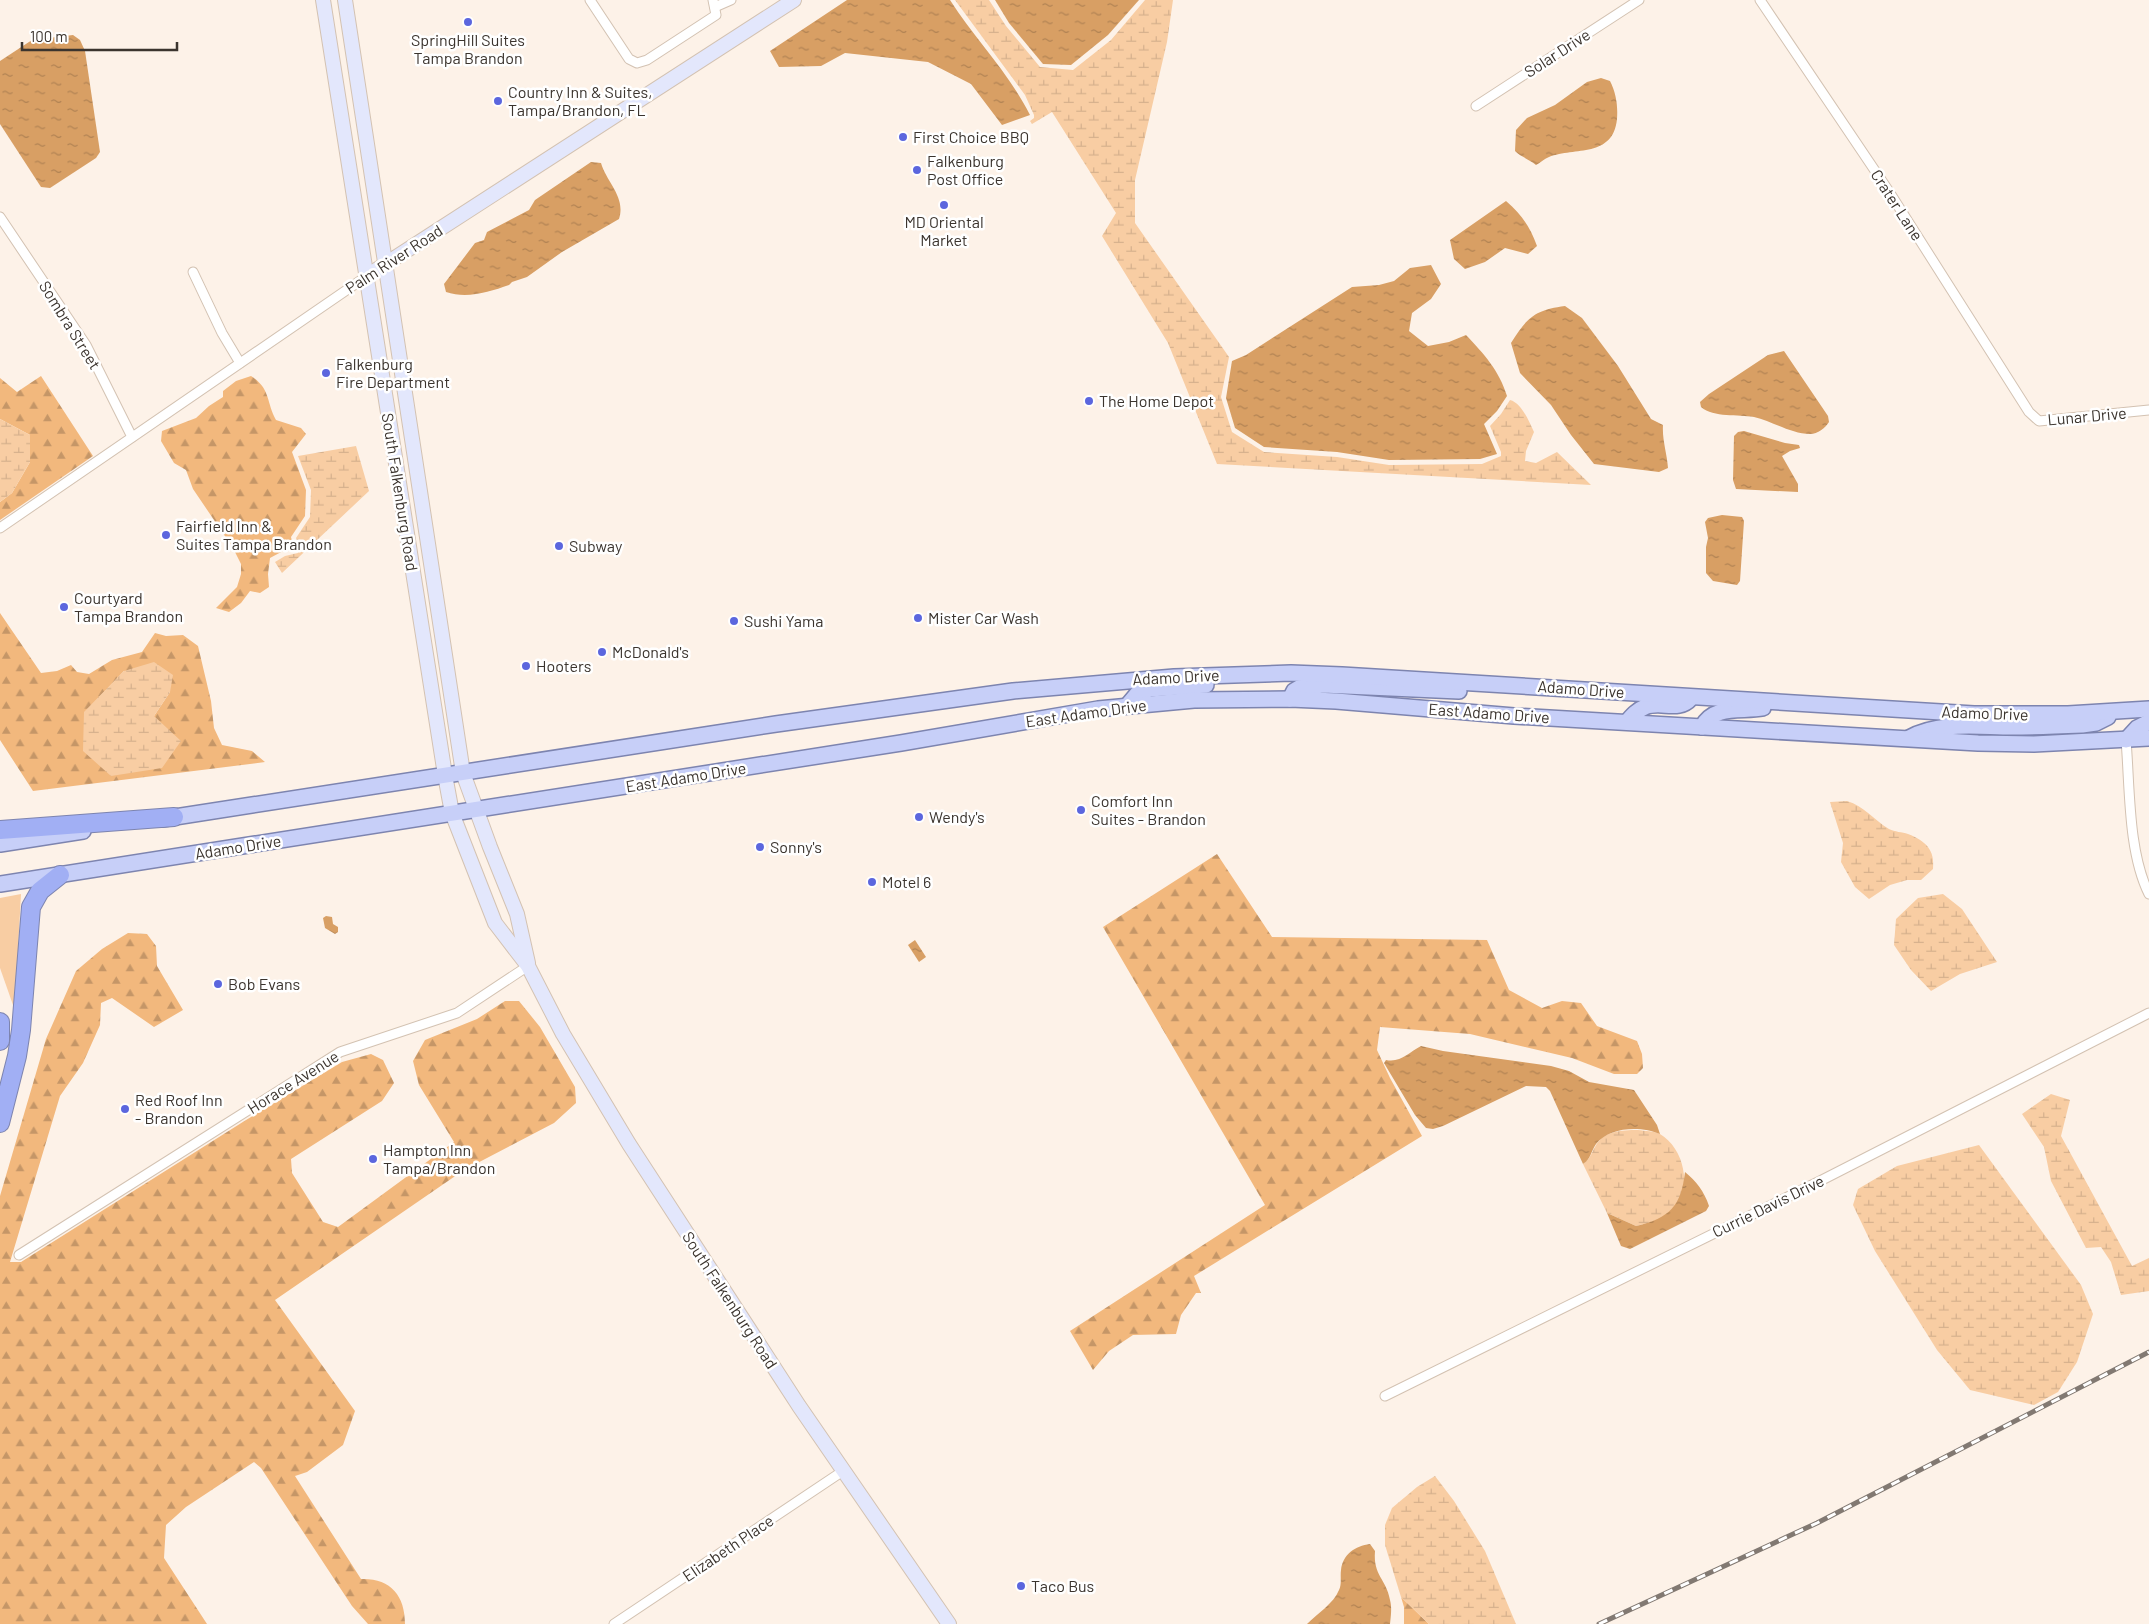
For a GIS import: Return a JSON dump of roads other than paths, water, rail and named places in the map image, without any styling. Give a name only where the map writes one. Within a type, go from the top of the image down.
[{"type":"highway","points":[[0,830],[174,817]]},
{"type":"highway","points":[[0,1123],[13,1075],[21,1030],[31,907],[40,891],[60,875]]},
{"type":"highway","points":[[0,1022],[0,1041]]},
{"type":"main road","points":[[1127,706],[1137,694],[1150,689],[1272,682],[1291,674]]},
{"type":"main road","name":"Adamo Drive","points":[[1012,691],[1174,677],[1291,674],[1476,683],[1974,714],[2115,712],[2149,709]]},
{"type":"main road","points":[[1290,699],[1294,691],[1309,686],[1456,692],[1476,683]]},
{"type":"main road","name":"East Adamo Drive","points":[[463,773],[776,724],[1012,691]]},
{"type":"main road","points":[[1627,722],[1635,712],[1645,707],[1654,705],[1682,705],[1692,696]]},
{"type":"main road","name":"East Adamo Drive","points":[[476,810],[1127,706],[1194,700],[1290,699],[1702,727]]},
{"type":"main road","points":[[1702,727],[1705,720],[1713,714],[1724,710],[1755,710],[1784,702]]},
{"type":"main road","points":[[1906,739],[1919,732],[1956,726],[2082,725],[2104,720],[2115,712]]},
{"type":"main road","points":[[2126,740],[2137,728],[2149,722]]},
{"type":"main road","name":"Adamo Drive","points":[[1702,727],[1906,739],[2034,744],[2149,738]]},
{"type":"main road","points":[[0,844],[463,773]]},
{"type":"main road","name":"Adamo Drive","points":[[0,884],[476,810]]},
{"type":"street","name":"South Falkenburg Road","points":[[323,0],[452,814],[495,924],[528,966],[563,1034],[629,1144],[843,1471],[949,1624]]},
{"type":"street","name":"South Falkenburg Road","points":[[345,0],[424,506],[463,773],[517,914],[528,966]]},
{"type":"street","points":[[590,0],[629,59],[637,63],[647,60],[716,16],[714,3],[731,0]]},
{"type":"street","name":"Palm River Road","points":[[0,528],[367,276],[794,0]]},
{"type":"street","name":"Solar Drive","points":[[1476,106],[1639,0]]},
{"type":"street","name":"Crater Lane","points":[[1760,0],[1888,190],[2029,412]]},
{"type":"street","name":"Sombra Street","points":[[0,218],[86,346],[132,437]]},
{"type":"street","points":[[193,272],[222,333],[240,363]]},
{"type":"street","points":[[381,373],[402,369]]},
{"type":"street","name":"Lunar Drive","points":[[2029,412],[2039,420],[2149,410]]},
{"type":"street","points":[[403,507],[424,506]]},
{"type":"street","points":[[2126,740],[2135,850],[2142,880],[2149,894]]},
{"type":"street","name":"Horace Avenue","points":[[19,1255],[340,1052],[457,1013],[528,966]]},
{"type":"street","name":"Currie Davis Drive","points":[[1385,1396],[1820,1181],[2149,1013]]},
{"type":"street","name":"Elizabeth Place","points":[[614,1624],[843,1471]]},
{"type":"water","points":[[847,0],[950,0],[1002,70],[1030,115],[1002,125],[971,84],[928,62],[845,53],[821,66],[779,67],[770,51]]},
{"type":"water","points":[[995,0],[1139,0],[1108,35],[1071,65],[1043,64],[1009,23]]},
{"type":"water","points":[[73,35],[80,40],[85,51],[100,152],[96,158],[50,188],[41,187],[0,124],[0,61],[32,40]]},
{"type":"water","points":[[1601,78],[1610,81],[1614,90],[1617,104],[1617,119],[1614,131],[1601,146],[1559,154],[1549,157],[1536,165],[1515,151],[1516,130],[1527,118],[1555,105],[1587,82]]},
{"type":"water","points":[[591,162],[601,163],[615,190],[620,204],[619,219],[562,252],[527,277],[512,282],[509,285],[470,295],[446,292],[444,284],[475,243],[484,240],[487,232],[529,210],[535,200]]},
{"type":"water","points":[[1506,201],[1525,222],[1537,246],[1528,254],[1505,248],[1485,262],[1465,269],[1454,259],[1450,240]]},
{"type":"water","points":[[1431,265],[1441,284],[1431,299],[1412,313],[1409,331],[1428,346],[1449,342],[1466,335],[1490,363],[1500,378],[1507,396],[1497,411],[1484,424],[1497,454],[1480,459],[1389,460],[1337,452],[1264,447],[1235,428],[1226,398],[1232,361],[1246,355],[1352,287],[1379,285],[1394,281],[1410,268]]},
{"type":"water","points":[[1565,306],[1582,318],[1618,366],[1651,419],[1663,425],[1668,468],[1659,472],[1594,464],[1571,435],[1551,405],[1520,373],[1511,343],[1517,334],[1532,317],[1546,310]]},
{"type":"water","points":[[1784,351],[1828,416],[1829,422],[1821,430],[1813,434],[1803,433],[1754,417],[1713,413],[1701,407],[1700,402],[1709,394],[1768,355]]},
{"type":"water","points":[[1744,431],[1785,443],[1799,445],[1800,448],[1782,456],[1798,484],[1798,492],[1736,489],[1733,480],[1734,436],[1738,432]]},
{"type":"water","points":[[1722,515],[1742,517],[1744,521],[1740,581],[1737,585],[1713,581],[1706,573],[1708,538],[1705,522],[1708,518]]},
{"type":"water","points":[[326,916],[332,917],[333,924],[338,927],[338,932],[335,934],[325,928],[323,918]]},
{"type":"water","points":[[915,940],[926,957],[919,962],[908,945]]},
{"type":"water","points":[[1421,1046],[1443,1051],[1551,1066],[1569,1071],[1589,1082],[1634,1090],[1657,1125],[1660,1134],[1653,1131],[1626,1129],[1609,1134],[1596,1144],[1583,1164],[1550,1091],[1546,1087],[1526,1086],[1443,1126],[1433,1129],[1426,1128],[1415,1115],[1384,1063],[1386,1060],[1391,1061],[1401,1058]]},
{"type":"water","points":[[1685,1172],[1705,1196],[1709,1206],[1706,1211],[1630,1249],[1621,1246],[1607,1213],[1636,1226],[1657,1219],[1672,1209],[1677,1202]]},
{"type":"water","points":[[1370,1544],[1375,1551],[1376,1566],[1390,1600],[1390,1624],[1307,1624],[1337,1595],[1342,1564],[1347,1555],[1359,1547]]},
{"type":"railway","points":[[1599,1624],[1817,1523],[2149,1352]]},
{"type":"place","name":"SpringHill Suites Tampa Brandon","points":[[468,22]]},
{"type":"place","name":"Country Inn & Suites, Tampa/Brandon, FL","points":[[498,101]]},
{"type":"place","name":"First Choice BBQ","points":[[903,137]]},
{"type":"place","name":"Falkenburg Post Office","points":[[917,170]]},
{"type":"place","name":"MD Oriental Market","points":[[944,205]]},
{"type":"place","name":"Falkenburg Fire Department","points":[[326,373]]},
{"type":"place","name":"The Home Depot","points":[[1089,401]]},
{"type":"place","name":"Fairfield Inn & Suites Tampa Brandon","points":[[166,535]]},
{"type":"place","name":"Subway","points":[[559,546]]},
{"type":"place","name":"Courtyard Tampa Brandon","points":[[64,607]]},
{"type":"place","name":"Mister Car Wash","points":[[918,618]]},
{"type":"place","name":"Sushi Yama","points":[[734,621]]},
{"type":"place","name":"McDonald's","points":[[602,652]]},
{"type":"place","name":"Hooters","points":[[526,666]]},
{"type":"place","name":"Comfort Inn Suites - Brandon","points":[[1081,810]]},
{"type":"place","name":"Wendy's","points":[[919,817]]},
{"type":"place","name":"Sonny's","points":[[760,847]]},
{"type":"place","name":"Motel 6","points":[[872,882]]},
{"type":"place","name":"Bob Evans","points":[[218,984]]},
{"type":"place","name":"Red Roof Inn - Brandon","points":[[125,1109]]},
{"type":"place","name":"Hampton Inn Tampa/Brandon","points":[[373,1159]]},
{"type":"place","name":"Taco Bus","points":[[1021,1586]]}]
